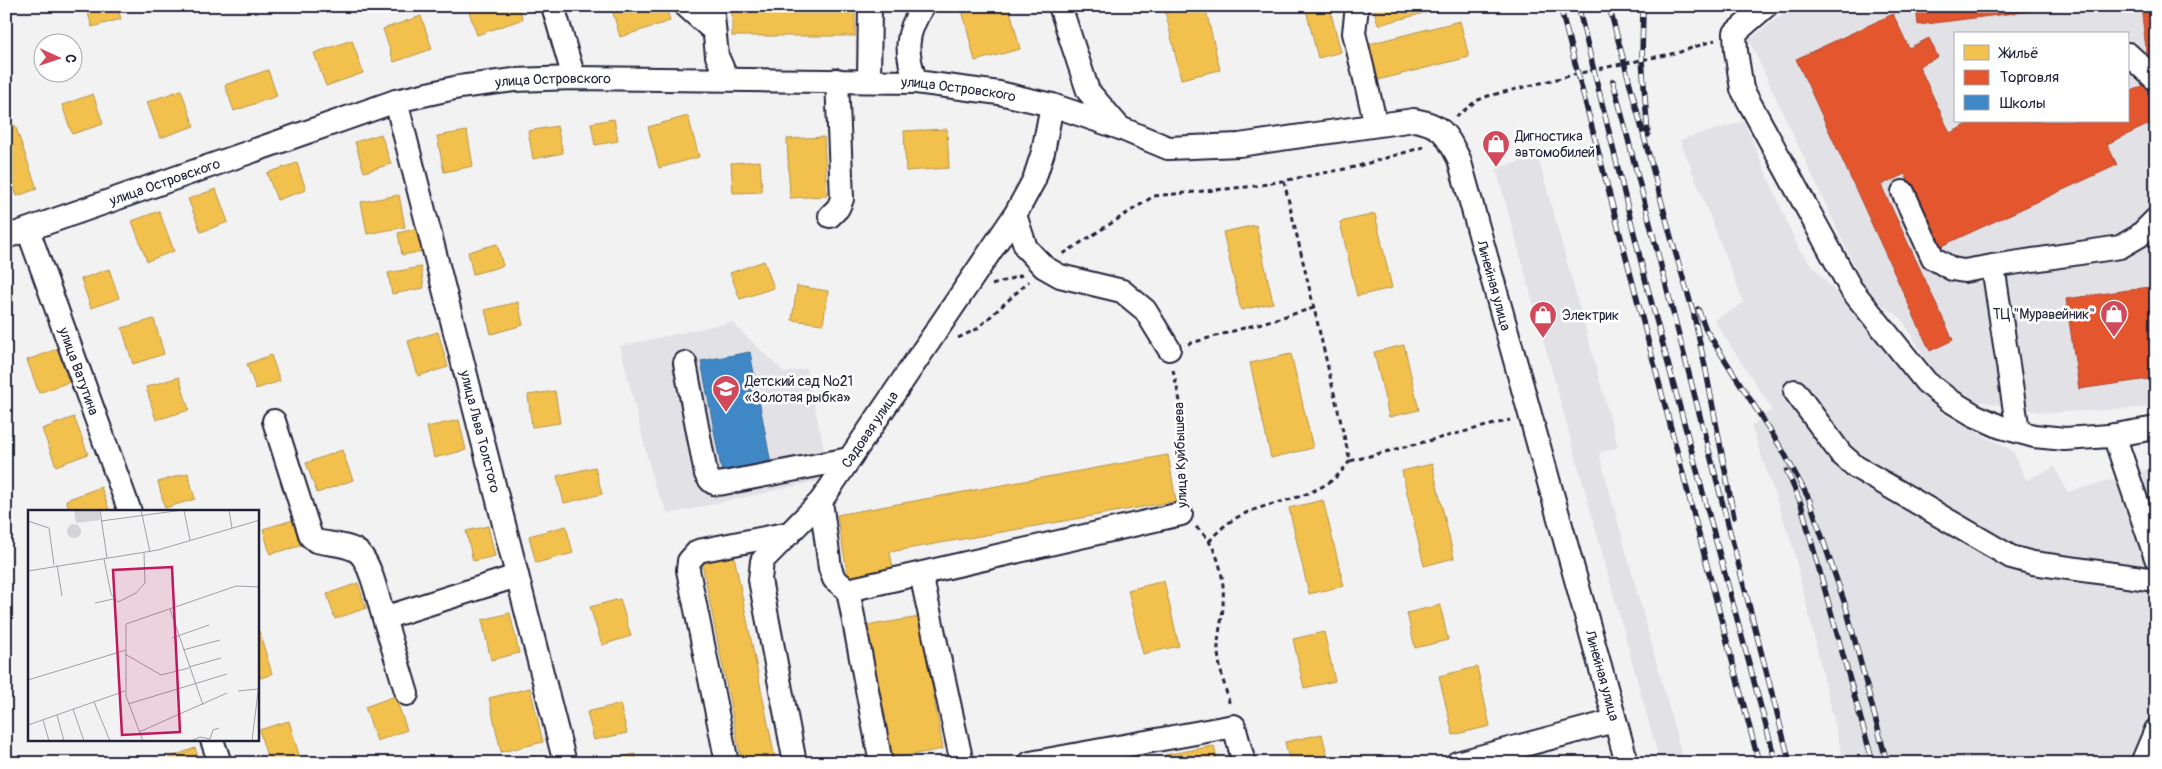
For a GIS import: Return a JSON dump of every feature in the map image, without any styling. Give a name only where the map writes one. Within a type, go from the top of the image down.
[{"type":"street","points":[[554,6],[574,78]]},
{"type":"street","points":[[686,6],[714,31]]},
{"type":"street","points":[[712,6],[718,56],[727,79]]},
{"type":"street","points":[[869,80],[870,6]]},
{"type":"street","points":[[916,82],[909,62],[908,42],[913,22],[923,6]]},
{"type":"street","points":[[1060,6],[1088,91],[1120,128],[1168,148],[1239,145],[1414,120],[1431,123],[1445,132]]},
{"type":"street","points":[[1357,6],[1354,34],[1376,125]]},
{"type":"street","points":[[1766,6],[1735,33],[1742,89],[1851,289],[1926,382],[1949,400],[1974,415],[2001,427],[2034,436],[2066,439],[2114,435],[2156,428]]},
{"type":"street","points":[[2130,56],[2156,80]]},
{"type":"street","name":"улица Островского","points":[[6,237],[396,100],[459,87],[505,81],[574,78],[916,82],[999,93],[1052,105],[1120,128]]},
{"type":"street","points":[[830,216],[838,208],[842,199],[837,80]]},
{"type":"street","name":"улица Льва Толстого","points":[[396,100],[565,763]]},
{"type":"street","name":"Садовая улица","points":[[795,763],[760,580],[762,561],[821,501],[1015,215],[1034,180],[1043,152],[1052,105]]},
{"type":"street","name":"Линейная улица","points":[[1445,132],[1459,159],[1626,763]]},
{"type":"street","points":[[1903,192],[1933,258],[1952,269],[1964,271],[2120,247],[2138,236],[2156,219]]},
{"type":"street","points":[[1015,215],[1026,248],[1044,267],[1060,276],[1122,291],[1146,310],[1169,349]]},
{"type":"street","name":"улица Ватутина","points":[[28,230],[129,510]]},
{"type":"street","points":[[1992,266],[2018,431]]},
{"type":"street","points":[[685,363],[706,474],[710,482],[716,485],[724,484],[849,459]]},
{"type":"street","points":[[1795,391],[1841,454],[1856,467],[2011,557],[2033,563],[2156,580]]},
{"type":"street","points":[[274,421],[311,537],[316,541],[355,550],[362,556],[384,618],[407,694]]},
{"type":"street","points":[[2114,435],[2156,558]]},
{"type":"street","points":[[821,501],[830,568],[834,579],[848,590],[881,763]]},
{"type":"street","points":[[848,590],[1181,514]]},
{"type":"street","points":[[727,763],[688,570],[689,562],[698,551],[790,533]]},
{"type":"street","points":[[921,574],[962,763]]},
{"type":"street","points":[[384,618],[518,576]]},
{"type":"street","points":[[1457,763],[1517,755],[1614,721]]},
{"type":"street","points":[[1030,763],[1234,726],[1244,763]]},
{"type":"street","points":[[2142,763],[2156,730]]},
{"type":"street","points":[[213,742],[220,763]]},
{"type":"path","points":[[1154,196],[1256,186],[1355,167],[1426,147],[1445,132],[1464,109],[1488,96],[1578,73],[1642,60]]},
{"type":"path","points":[[1284,181],[1350,461]]},
{"type":"path","points":[[962,293],[992,286],[1044,267]]},
{"type":"path","points":[[1169,349],[1314,308]]},
{"type":"path","name":"улица Куйбышева","points":[[1169,349],[1182,410],[1181,514],[1203,532],[1218,558],[1224,585],[1224,604],[1218,647],[1234,726]]},
{"type":"path","points":[[1209,542],[1228,521],[1241,514],[1309,493],[1329,483],[1350,461],[1530,414]]},
{"type":"shaded area","points":[[1792,6],[2156,6],[2156,407],[2047,413],[1947,396],[1902,319],[1868,295],[1749,40]]},
{"type":"shaded area","points":[[1744,121],[1799,250],[1928,399],[1945,415],[2013,451],[2026,480],[2055,467],[2067,492],[2156,467],[2156,763],[1844,763],[1792,544],[1751,426],[1772,409],[1714,320],[1744,303],[1680,140]]},
{"type":"shaded area","points":[[1538,157],[1618,447],[1599,453],[1684,763],[1660,763],[1496,168]]},
{"type":"shaded area","name":"Детский сад №21 «Золотая рыбка»","points":[[731,322],[785,373],[806,368],[825,453],[815,466],[818,481],[668,514],[654,484],[620,346]]},
{"type":"building: Жильё","points":[[86,6],[117,6],[121,19],[92,27]]},
{"type":"building: Жильё","points":[[467,6],[518,6],[523,19],[477,35]]},
{"type":"building: Жильё","points":[[611,6],[666,6],[670,21],[620,37]]},
{"type":"building: Жильё","points":[[732,6],[855,6],[855,36],[732,36]]},
{"type":"building: Жильё","points":[[961,6],[1009,6],[1020,49],[975,61]]},
{"type":"building: Жильё","points":[[1164,6],[1205,6],[1220,70],[1181,79]]},
{"type":"building: Жильё","points":[[1305,6],[1329,6],[1341,52],[1318,58]]},
{"type":"building: Жильё","points":[[1373,6],[1451,6],[1378,25]]},
{"type":"building: Жильё","points":[[421,16],[432,49],[394,62],[383,29]]},
{"type":"building: Жильё","points":[[1460,21],[1469,57],[1374,81],[1365,45]]},
{"type":"building: Жильё","points":[[352,40],[363,73],[326,86],[314,53]]},
{"type":"building: Жильё","points":[[268,70],[277,96],[234,111],[225,85]]},
{"type":"building: Жильё","points":[[181,90],[194,126],[160,138],[147,102]]},
{"type":"building: Жильё","points":[[93,94],[103,124],[72,134],[62,105]]},
{"type":"building: Жильё","points":[[688,116],[699,157],[659,168],[648,127]]},
{"type":"building: Жильё","points":[[614,119],[618,141],[595,145],[591,123]]},
{"type":"building: Жильё","points":[[15,125],[37,189],[17,196],[6,165],[6,128]]},
{"type":"building: Жильё","points":[[557,126],[563,153],[533,159],[528,131]]},
{"type":"building: Жильё","points":[[947,129],[949,168],[906,171],[904,131]]},
{"type":"building: Жильё","points":[[467,131],[473,166],[444,172],[437,136]]},
{"type":"building: Жильё","points":[[381,134],[391,164],[364,172],[355,142]]},
{"type":"building: Жильё","points":[[824,137],[827,196],[790,198],[787,139]]},
{"type":"building: Жильё","points":[[760,161],[762,192],[733,193],[731,163]]},
{"type":"building: Жильё","points":[[297,163],[306,190],[277,200],[267,173]]},
{"type":"building: Жильё","points":[[216,189],[228,222],[201,232],[188,199]]},
{"type":"building: Жильё","points":[[399,195],[405,227],[367,234],[361,202]]},
{"type":"building: Жильё","points":[[159,211],[174,251],[147,261],[132,221]]},
{"type":"building: Жильё","points":[[1375,214],[1392,288],[1357,296],[1340,222]]},
{"type":"building: Жильё","points":[[1256,225],[1273,303],[1241,310],[1223,232]]},
{"type":"building: Жильё","points":[[419,228],[424,251],[402,255],[398,233]]},
{"type":"building: Жильё","points":[[497,244],[503,266],[473,274],[468,252]]},
{"type":"building: Жильё","points":[[764,261],[774,288],[740,299],[730,273]]},
{"type":"building: Жильё","points":[[421,267],[424,288],[392,294],[388,273]]},
{"type":"building: Жильё","points":[[109,269],[119,298],[91,308],[81,279]]},
{"type":"building: Жильё","points":[[797,286],[828,291],[823,324],[792,320]]},
{"type":"building: Жильё","points":[[518,302],[523,325],[491,334],[485,310]]},
{"type":"building: Жильё","points":[[154,319],[164,354],[133,364],[122,328]]},
{"type":"building: Жильё","points":[[438,332],[448,367],[418,376],[408,341]]},
{"type":"building: Жильё","points":[[1404,345],[1419,410],[1389,417],[1374,352]]},
{"type":"building: Жильё","points":[[57,349],[69,382],[39,393],[27,360]]},
{"type":"building: Жильё","points":[[1291,354],[1313,448],[1271,458],[1250,363]]},
{"type":"building: Жильё","points":[[271,355],[280,381],[256,389],[247,364]]},
{"type":"building: Жильё","points":[[179,377],[189,410],[156,420],[146,387]]},
{"type":"building: Жильё","points":[[555,391],[560,423],[532,427],[528,395]]},
{"type":"building: Жильё","points":[[74,417],[88,454],[56,466],[42,429]]},
{"type":"building: Жильё","points":[[459,420],[466,450],[434,458],[427,427]]},
{"type":"building: Жильё","points":[[342,450],[353,480],[317,493],[306,463]]},
{"type":"building: Жильё","points":[[1168,455],[1176,501],[890,552],[893,569],[848,577],[837,515]]},
{"type":"building: Жильё","points":[[1432,464],[1454,558],[1424,566],[1402,471]]},
{"type":"building: Жильё","points":[[595,467],[602,494],[564,503],[557,476]]},
{"type":"building: Жильё","points":[[188,473],[195,499],[165,508],[158,482]]},
{"type":"building: Жильё","points":[[101,487],[109,510],[69,510],[66,500]]},
{"type":"building: Жильё","points":[[1323,500],[1344,586],[1309,594],[1289,508]]},
{"type":"building: Жильё","points":[[293,520],[300,546],[270,554],[263,529]]},
{"type":"building: Жильё","points":[[488,526],[495,556],[473,561],[466,531]]},
{"type":"building: Жильё","points":[[566,526],[573,553],[536,563],[529,536]]},
{"type":"building: Жильё","points":[[733,551],[776,763],[742,763],[701,558]]},
{"type":"building: Жильё","points":[[1164,581],[1179,646],[1143,654],[1128,590]]},
{"type":"building: Жильё","points":[[358,583],[366,608],[335,619],[327,594]]},
{"type":"building: Жильё","points":[[620,599],[631,636],[602,645],[590,607]]},
{"type":"building: Жильё","points":[[1440,605],[1448,640],[1415,648],[1407,613]]},
{"type":"building: Жильё","points":[[510,613],[519,653],[491,660],[482,620]]},
{"type":"building: Жильё","points":[[920,617],[943,749],[889,759],[865,626]]},
{"type":"building: Жильё","points":[[259,631],[272,674],[259,679]]},
{"type":"building: Жильё","points":[[1324,632],[1335,681],[1304,688],[1293,639]]},
{"type":"building: Жильё","points":[[1477,667],[1490,726],[1453,735],[1439,676]]},
{"type":"building: Жильё","points":[[530,688],[543,742],[501,752],[489,698]]},
{"type":"building: Жильё","points":[[395,696],[407,730],[377,741],[365,707]]},
{"type":"building: Жильё","points":[[620,704],[627,733],[594,740],[587,712]]},
{"type":"building: Жильё","points":[[289,721],[301,762],[269,763],[259,730]]},
{"type":"building: Жильё","points":[[1322,734],[1329,763],[1290,763],[1285,742]]},
{"type":"building: Жильё","points":[[1214,746],[1218,763],[1166,763],[1165,755]]},
{"type":"building: Жильё","points":[[195,748],[200,763],[158,762]]},
{"type":"building: Жильё","points":[[635,754],[637,763],[603,763],[603,761]]},
{"type":"building: Жильё","points":[[535,756],[537,763],[513,763],[512,761]]},
{"type":"building: Торговля","points":[[1916,6],[2071,6],[1918,25]]},
{"type":"building: Торговля","points":[[2141,6],[2156,6],[2156,65],[2148,66]]},
{"type":"building: Торговля","points":[[1893,14],[1909,48],[1929,38],[1938,57],[1919,66],[1950,133],[1972,122],[2130,122],[2130,92],[2144,85],[2156,110],[2156,121],[2107,144],[2117,165],[1939,247],[1905,174],[1881,185],[1953,340],[1930,351],[1796,59]]},
{"type":"building: Торговля","name":"ТЦ \"Муравейник\"","points":[[2156,286],[2156,378],[2079,389],[2066,299]]},
{"type":"building: Школы","points":[[750,352],[771,464],[722,473],[701,361]]},
{"type":"railway","points":[[1560,6],[1759,763]]},
{"type":"railway","points":[[1578,6],[1646,282],[1776,763]]},
{"type":"railway","points":[[1609,6],[1672,241],[1693,311],[1734,517]]},
{"type":"railway","points":[[1643,6],[1642,60],[1648,135]]},
{"type":"railway","points":[[1613,81],[1790,763]]},
{"type":"railway","points":[[1698,309],[1706,330],[1783,451],[1809,499],[1846,607],[1887,763]]},
{"type":"railway","points":[[1787,471],[1801,504],[1873,763]]},
{"type":"place","name":"Дигностика автомобилей","points":[[1496,168]]},
{"type":"place","name":"ТЦ \"Муравейник\"","points":[[2114,338]]},
{"type":"place","name":"Электрик","points":[[1543,339]]},
{"type":"place","name":"Детский сад №21 «Золотая рыбка»","points":[[726,413]]}]
